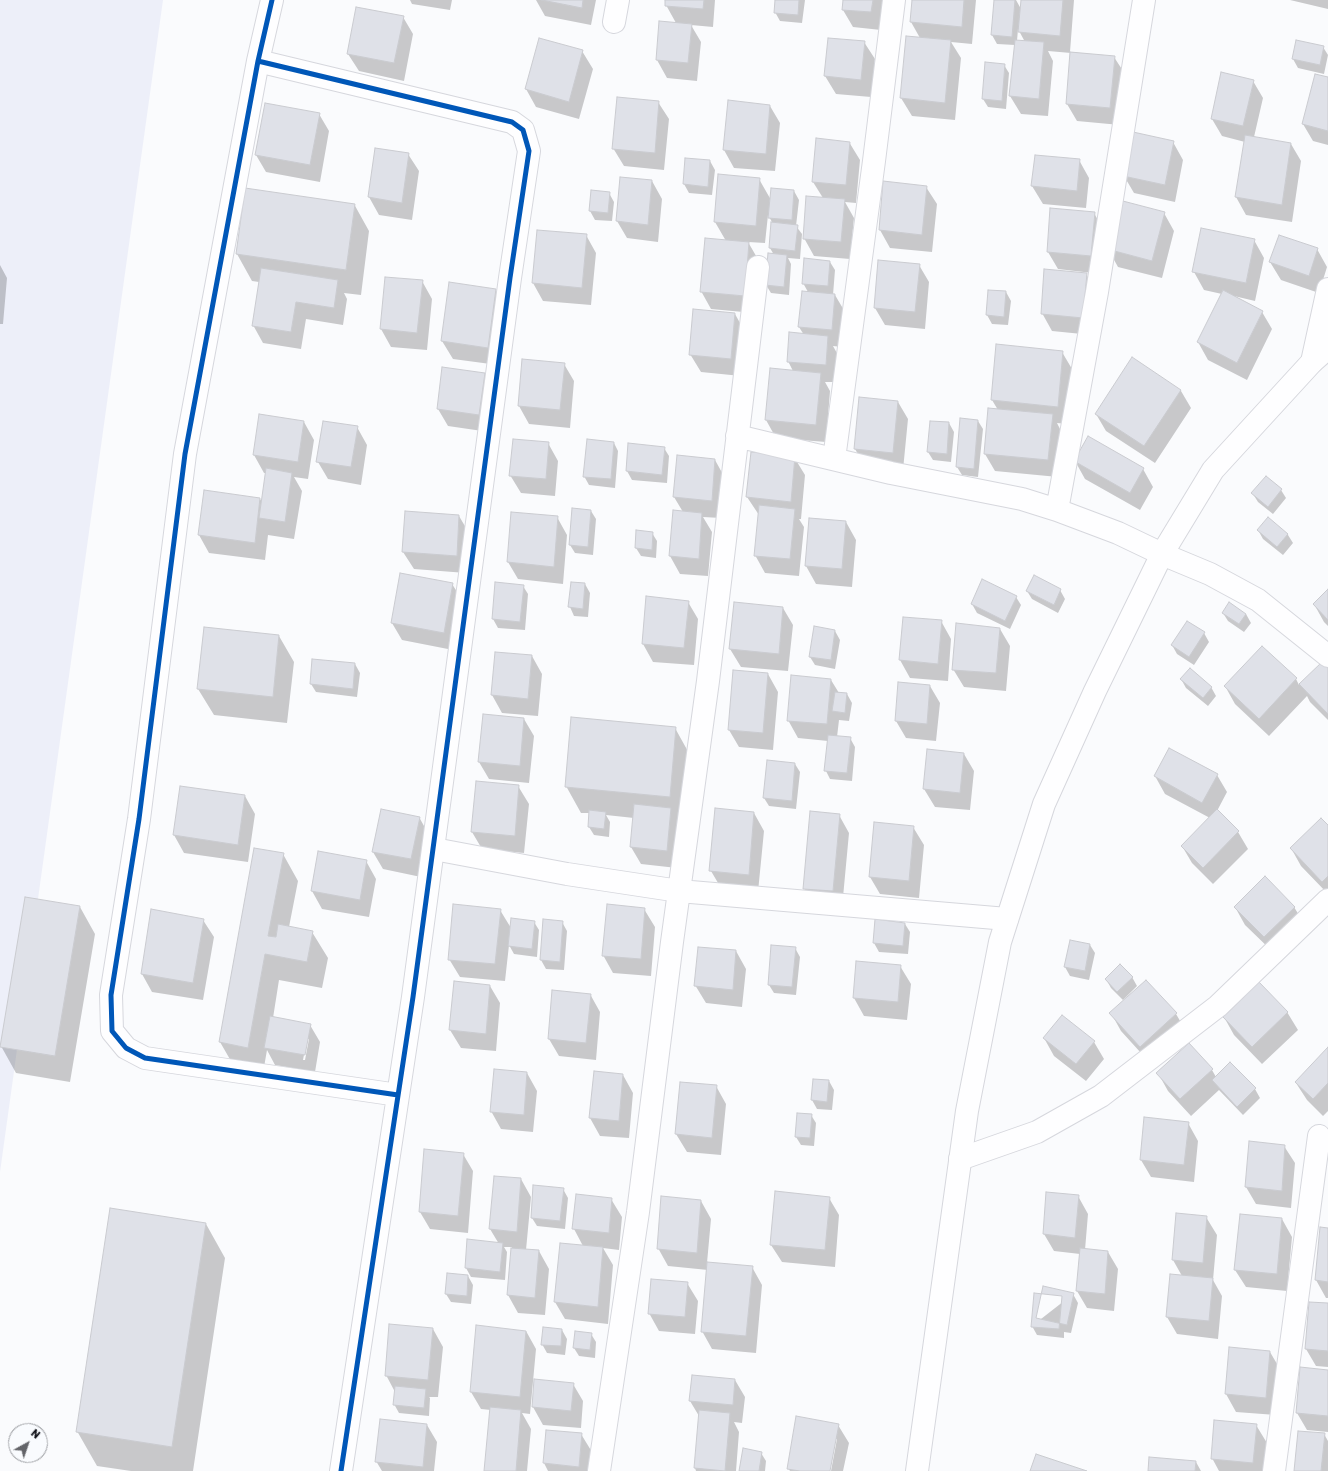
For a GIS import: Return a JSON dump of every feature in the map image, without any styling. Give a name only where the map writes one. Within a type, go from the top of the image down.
[{"type":"street","points":[[272,0],[258,61],[185,454],[139,819],[111,995],[112,1031],[126,1048],[145,1058],[398,1095]]},
{"type":"street","points":[[614,22],[618,0]]},
{"type":"street","points":[[834,459],[894,0]]},
{"type":"street","points":[[1057,510],[1097,292],[1144,0]]},
{"type":"street","points":[[258,61],[512,122],[523,130],[529,151],[509,286],[413,997],[341,1471]]},
{"type":"street","points":[[599,1471],[638,1212],[679,891],[708,681],[758,267]]},
{"type":"street","points":[[1312,362],[1328,289]]},
{"type":"street","points":[[917,1471],[960,1159],[974,1073],[1000,942],[1044,804],[1099,683],[1162,554],[1213,470],[1312,362],[1328,348]]},
{"type":"street","points":[[737,436],[891,473],[1022,499],[1057,510],[1118,533],[1162,554],[1210,574],[1258,600],[1328,656]]},
{"type":"street","points":[[434,849],[567,874],[679,891],[1007,919]]},
{"type":"street","points":[[960,1159],[1037,1132],[1101,1096],[1218,1006],[1328,900]]},
{"type":"street","points":[[1274,1471],[1319,1136]]},
{"type":"shaded area","points":[[0,0],[163,0],[0,1172]]},
{"type":"building","points":[[542,0],[583,0],[582,8]]},
{"type":"building","points":[[665,0],[704,0],[703,9],[665,6]]},
{"type":"building","points":[[775,0],[799,0],[798,15],[774,13]]},
{"type":"building","points":[[843,0],[873,0],[871,12],[842,10]]},
{"type":"building","points":[[912,0],[964,0],[962,27],[910,22]]},
{"type":"building","points":[[994,0],[1015,0],[1012,37],[991,35]]},
{"type":"building","points":[[1021,0],[1063,0],[1060,36],[1018,32]]},
{"type":"building","points":[[356,7],[404,16],[394,63],[347,54]]},
{"type":"building","points":[[659,21],[692,24],[688,63],[656,60]]},
{"type":"building","points":[[906,36],[951,40],[945,103],[900,98]]},
{"type":"building","points":[[539,38],[583,50],[569,102],[525,89]]},
{"type":"building","points":[[828,38],[865,41],[861,80],[824,76]]},
{"type":"building","points":[[1015,40],[1044,42],[1039,99],[1009,96]]},
{"type":"building","points":[[1296,40],[1324,46],[1320,65],[1292,59]]},
{"type":"building","points":[[1070,52],[1115,56],[1110,108],[1066,104]]},
{"type":"building","points":[[985,62],[1005,64],[1002,101],[982,99]]},
{"type":"building","points":[[1221,72],[1254,80],[1243,126],[1211,119]]},
{"type":"building","points":[[1315,74],[1328,77],[1328,131],[1302,124]]},
{"type":"building","points":[[617,97],[659,101],[655,153],[612,149]]},
{"type":"building","points":[[728,100],[770,105],[766,154],[723,150]]},
{"type":"building","points":[[265,103],[320,113],[310,165],[255,155]]},
{"type":"building","points":[[1133,132],[1174,141],[1165,185],[1123,176]]},
{"type":"building","points":[[1245,135],[1291,143],[1282,205],[1235,197]]},
{"type":"building","points":[[816,138],[850,142],[846,185],[812,182]]},
{"type":"building","points":[[375,148],[409,153],[402,203],[368,197]]},
{"type":"building","points":[[1035,155],[1080,159],[1077,191],[1031,186]]},
{"type":"building","points":[[685,158],[710,160],[708,187],[683,184]]},
{"type":"building","points":[[718,174],[760,178],[756,226],[714,222]]},
{"type":"building","points":[[620,177],[652,180],[648,225],[616,221]]},
{"type":"building","points":[[883,181],[927,186],[922,235],[879,230]]},
{"type":"building","points":[[245,188],[355,204],[346,270],[236,254]]},
{"type":"building","points":[[771,188],[794,190],[792,220],[768,218]]},
{"type":"building","points":[[591,190],[610,192],[608,213],[589,211]]},
{"type":"building","points":[[806,196],[845,199],[841,242],[803,239]]},
{"type":"building","points":[[1119,200],[1165,212],[1152,261],[1107,249]]},
{"type":"building","points":[[1050,208],[1095,212],[1091,256],[1047,252]]},
{"type":"building","points":[[771,222],[798,225],[795,251],[769,248]]},
{"type":"building","points":[[1201,228],[1255,239],[1246,283],[1192,272]]},
{"type":"building","points":[[537,230],[587,234],[582,288],[532,283]]},
{"type":"building","points":[[1279,235],[1318,248],[1309,276],[1269,262]]},
{"type":"building","points":[[705,238],[749,242],[745,296],[700,292]]},
{"type":"building","points":[[768,253],[787,255],[784,287],[765,285]]},
{"type":"building","points":[[804,258],[830,261],[828,286],[802,284]]},
{"type":"building","points":[[878,260],[920,264],[915,312],[874,308]]},
{"type":"building","points":[[261,268],[338,280],[334,308],[296,302],[291,332],[252,326]]},
{"type":"building","points":[[1044,269],[1087,273],[1083,318],[1041,314]]},
{"type":"building","points":[[385,277],[423,280],[417,333],[380,329]]},
{"type":"building","points":[[449,282],[496,289],[488,348],[441,341]]},
{"type":"building","points":[[988,290],[1006,291],[1004,317],[986,315]]},
{"type":"building","points":[[1223,290],[1263,311],[1237,363],[1197,342]]},
{"type":"building","points":[[802,291],[835,294],[832,330],[798,327]]},
{"type":"building","points":[[693,309],[735,313],[731,359],[689,355]]},
{"type":"building","points":[[789,332],[828,336],[826,365],[787,362]]},
{"type":"building","points":[[996,344],[1063,351],[1058,407],[991,400]]},
{"type":"building","points":[[1132,357],[1181,390],[1144,446],[1095,414]]},
{"type":"building","points":[[522,359],[565,363],[560,410],[518,406]]},
{"type":"building","points":[[442,367],[485,373],[479,415],[437,409]]},
{"type":"building","points":[[770,368],[821,373],[816,425],[765,420]]},
{"type":"building","points":[[859,397],[898,401],[893,453],[854,449]]},
{"type":"building","points":[[988,408],[1053,414],[1048,460],[984,454]]},
{"type":"building","points":[[259,414],[304,421],[298,462],[253,455]]},
{"type":"building","points":[[960,418],[978,420],[974,469],[956,467]]},
{"type":"building","points":[[323,421],[358,426],[351,467],[316,462]]},
{"type":"building","points":[[930,421],[949,422],[947,454],[927,452]]},
{"type":"building","points":[[1088,436],[1144,468],[1130,493],[1074,461]]},
{"type":"building","points":[[513,439],[549,442],[546,479],[509,476]]},
{"type":"building","points":[[587,439],[614,442],[611,479],[583,477]]},
{"type":"building","points":[[628,443],[665,447],[662,475],[626,471]]},
{"type":"building","points":[[751,452],[795,456],[791,502],[746,497]]},
{"type":"building","points":[[677,455],[715,459],[712,501],[673,497]]},
{"type":"building","points":[[266,468],[292,473],[285,522],[259,518]]},
{"type":"building","points":[[1266,476],[1282,489],[1268,507],[1251,493]]},
{"type":"building","points":[[204,490],[260,498],[255,543],[198,535]]},
{"type":"building","points":[[759,505],[795,509],[790,559],[754,556]]},
{"type":"building","points":[[572,508],[591,510],[588,547],[569,545]]},
{"type":"building","points":[[673,510],[702,513],[699,559],[669,556]]},
{"type":"building","points":[[405,511],[459,515],[457,556],[402,552]]},
{"type":"building","points":[[511,512],[558,516],[554,567],[507,562]]},
{"type":"building","points":[[1268,517],[1288,534],[1277,547],[1257,530]]},
{"type":"building","points":[[809,518],[846,521],[842,569],[805,566]]},
{"type":"building","points":[[636,530],[653,532],[652,550],[635,548]]},
{"type":"building","points":[[400,573],[453,583],[444,633],[391,623]]},
{"type":"building","points":[[1034,575],[1061,589],[1054,605],[1026,591]]},
{"type":"building","points":[[982,579],[1017,596],[1005,621],[971,604]]},
{"type":"building","points":[[495,582],[524,585],[520,622],[492,619]]},
{"type":"building","points":[[571,582],[585,583],[583,609],[568,607]]},
{"type":"building","points":[[1328,589],[1328,620],[1313,604]]},
{"type":"building","points":[[646,596],[689,601],[684,648],[642,644]]},
{"type":"building","points":[[734,602],[783,607],[779,654],[729,649]]},
{"type":"building","points":[[1229,602],[1246,614],[1239,624],[1222,613]]},
{"type":"building","points":[[903,617],[942,620],[938,664],[899,660]]},
{"type":"building","points":[[1187,621],[1205,632],[1189,657],[1171,645]]},
{"type":"building","points":[[956,623],[1000,628],[996,673],[952,670]]},
{"type":"building","points":[[814,626],[835,630],[831,660],[809,657]]},
{"type":"building","points":[[204,627],[279,635],[273,697],[197,689]]},
{"type":"building","points":[[1262,646],[1297,678],[1259,719],[1224,686]]},
{"type":"building","points":[[495,652],[532,655],[528,699],[491,695]]},
{"type":"building","points":[[312,659],[355,663],[353,689],[310,684]]},
{"type":"building","points":[[1322,662],[1328,668],[1328,714],[1299,684]]},
{"type":"building","points":[[1190,668],[1212,687],[1203,698],[1180,679]]},
{"type":"building","points":[[733,670],[768,673],[763,733],[728,730]]},
{"type":"building","points":[[791,675],[831,679],[827,724],[787,721]]},
{"type":"building","points":[[898,682],[930,685],[927,724],[895,721]]},
{"type":"building","points":[[835,692],[847,693],[845,713],[832,711]]},
{"type":"building","points":[[483,714],[524,718],[520,766],[478,762]]},
{"type":"building","points":[[571,717],[676,727],[670,797],[565,787]]},
{"type":"building","points":[[828,735],[851,737],[847,773],[824,771]]},
{"type":"building","points":[[1169,748],[1218,774],[1202,803],[1154,776]]},
{"type":"building","points":[[927,749],[964,753],[960,793],[923,789]]},
{"type":"building","points":[[767,760],[795,763],[792,801],[763,798]]},
{"type":"building","points":[[476,781],[519,785],[515,836],[471,832]]},
{"type":"building","points":[[180,786],[245,795],[238,845],[173,835]]},
{"type":"building","points":[[634,804],[671,808],[667,851],[630,847]]},
{"type":"building","points":[[715,808],[754,812],[749,875],[709,871]]},
{"type":"building","points":[[381,809],[420,817],[411,859],[372,852]]},
{"type":"building","points":[[1217,809],[1239,831],[1203,868],[1181,846]]},
{"type":"building","points":[[589,810],[606,812],[604,829],[588,827]]},
{"type":"building","points":[[810,811],[840,814],[833,891],[803,889]]},
{"type":"building","points":[[1321,818],[1328,825],[1328,876],[1322,882],[1290,848]]},
{"type":"building","points":[[874,822],[914,826],[909,881],[869,877]]},
{"type":"building","points":[[254,848],[284,853],[268,936],[276,937],[278,924],[313,931],[307,962],[265,954],[248,1048],[219,1042]]},
{"type":"building","points":[[318,851],[367,860],[360,900],[311,891]]},
{"type":"building","points":[[1265,876],[1295,907],[1264,937],[1234,907]]},
{"type":"building","points":[[25,897],[80,906],[55,1056],[0,1047]]},
{"type":"building","points":[[453,904],[501,909],[495,964],[448,960]]},
{"type":"building","points":[[607,904],[645,908],[641,959],[602,956]]},
{"type":"building","points":[[151,909],[204,919],[193,983],[141,974]]},
{"type":"building","points":[[511,918],[535,921],[532,949],[508,946]]},
{"type":"building","points":[[543,919],[563,921],[560,962],[540,960]]},
{"type":"building","points":[[875,919],[905,923],[903,946],[873,943]]},
{"type":"building","points":[[1070,940],[1090,944],[1085,971],[1064,967]]},
{"type":"building","points":[[771,945],[796,947],[792,987],[768,985]]},
{"type":"building","points":[[698,947],[736,950],[733,990],[694,986]]},
{"type":"building","points":[[856,961],[901,965],[898,1002],[853,998]]},
{"type":"building","points":[[1120,964],[1133,977],[1117,992],[1105,979]]},
{"type":"building","points":[[1146,980],[1177,1013],[1140,1047],[1109,1013]]},
{"type":"building","points":[[454,981],[490,985],[486,1034],[449,1030]]},
{"type":"building","points":[[1259,982],[1288,1012],[1252,1047],[1223,1017]]},
{"type":"building","points":[[552,990],[591,994],[586,1043],[548,1039]]},
{"type":"building","points":[[1062,1015],[1095,1041],[1076,1064],[1043,1038]]},
{"type":"building","points":[[270,1016],[311,1024],[305,1055],[264,1048]]},
{"type":"building","points":[[1189,1043],[1213,1069],[1180,1099],[1156,1073]]},
{"type":"building","points":[[1328,1047],[1328,1083],[1313,1099],[1295,1082]]},
{"type":"building","points":[[1230,1062],[1256,1088],[1237,1107],[1212,1080]]},
{"type":"building","points":[[494,1069],[527,1072],[524,1115],[490,1112]]},
{"type":"building","points":[[594,1071],[623,1074],[619,1121],[589,1118]]},
{"type":"building","points":[[813,1079],[829,1080],[827,1102],[811,1100]]},
{"type":"building","points":[[680,1082],[717,1085],[712,1138],[675,1134]]},
{"type":"building","points":[[797,1113],[812,1114],[810,1138],[795,1137]]},
{"type":"building","points":[[1144,1117],[1189,1122],[1184,1165],[1140,1160]]},
{"type":"building","points":[[1249,1141],[1285,1145],[1282,1191],[1245,1187]]},
{"type":"building","points":[[424,1149],[464,1153],[458,1216],[419,1212]]},
{"type":"building","points":[[494,1176],[521,1178],[517,1232],[489,1229]]},
{"type":"building","points":[[533,1185],[564,1188],[560,1221],[531,1218]]},
{"type":"building","points":[[775,1191],[830,1197],[825,1250],[770,1245]]},
{"type":"building","points":[[1046,1192],[1079,1195],[1075,1238],[1043,1234]]},
{"type":"building","points":[[576,1194],[612,1198],[609,1233],[572,1229]]},
{"type":"building","points":[[661,1196],[701,1200],[697,1253],[657,1249]]},
{"type":"building","points":[[110,1208],[206,1223],[172,1447],[76,1432]]},
{"type":"building","points":[[1176,1213],[1207,1216],[1203,1263],[1172,1260]]},
{"type":"building","points":[[1240,1214],[1282,1218],[1277,1274],[1234,1270]]},
{"type":"building","points":[[1320,1227],[1328,1228],[1328,1282],[1315,1280]]},
{"type":"building","points":[[467,1239],[503,1243],[500,1272],[465,1268]]},
{"type":"building","points":[[560,1243],[603,1247],[598,1307],[554,1302]]},
{"type":"building","points":[[511,1248],[539,1250],[535,1298],[507,1295]]},
{"type":"building","points":[[1080,1248],[1108,1251],[1105,1294],[1076,1291]]},
{"type":"building","points":[[707,1262],[753,1266],[746,1336],[701,1332]]},
{"type":"building","points":[[447,1273],[468,1275],[467,1296],[445,1294]]},
{"type":"building","points":[[1170,1274],[1213,1278],[1209,1321],[1166,1317]]},
{"type":"building","points":[[651,1279],[688,1282],[685,1317],[648,1314]]},
{"type":"building","points":[[1043,1286],[1074,1293],[1067,1325],[1036,1318]]},
{"type":"building","points":[[1034,1293],[1062,1296],[1059,1329],[1031,1327]]},
{"type":"building","points":[[1309,1302],[1328,1303],[1328,1351],[1305,1349]]},
{"type":"building","points":[[389,1324],[433,1328],[428,1380],[385,1376]]},
{"type":"building","points":[[476,1325],[526,1331],[520,1397],[470,1392]]},
{"type":"building","points":[[543,1327],[562,1329],[561,1346],[541,1345]]},
{"type":"building","points":[[575,1331],[592,1333],[590,1350],[573,1348]]},
{"type":"building","points":[[1229,1347],[1270,1351],[1266,1398],[1225,1394]]},
{"type":"building","points":[[1300,1367],[1328,1370],[1328,1416],[1296,1413]]},
{"type":"building","points":[[692,1375],[735,1379],[733,1405],[689,1401]]},
{"type":"building","points":[[534,1379],[574,1383],[571,1411],[532,1407]]},
{"type":"building","points":[[395,1386],[426,1389],[424,1408],[393,1405]]},
{"type":"building","points":[[490,1407],[521,1410],[516,1471],[484,1471]]},
{"type":"building","points":[[699,1410],[730,1413],[725,1471],[694,1468]]},
{"type":"building","points":[[796,1416],[839,1424],[830,1471],[800,1471],[787,1469]]},
{"type":"building","points":[[380,1419],[427,1424],[423,1467],[375,1462]]},
{"type":"building","points":[[1214,1420],[1257,1424],[1253,1463],[1211,1459]]},
{"type":"building","points":[[546,1430],[582,1433],[579,1467],[543,1463]]},
{"type":"building","points":[[1298,1431],[1325,1433],[1321,1471],[1294,1471]]},
{"type":"building","points":[[743,1448],[762,1452],[759,1471],[739,1471]]},
{"type":"building","points":[[1036,1454],[1087,1471],[1030,1471]]},
{"type":"building","points":[[1149,1457],[1196,1461],[1195,1471],[1148,1471]]},
{"type":"cycle path","points":[[272,0],[258,61],[185,454],[139,819],[111,995],[112,1031],[126,1048],[145,1058],[398,1095]]},
{"type":"cycle path","points":[[258,61],[512,122],[523,130],[529,151],[510,278],[413,997],[341,1471]]}]
